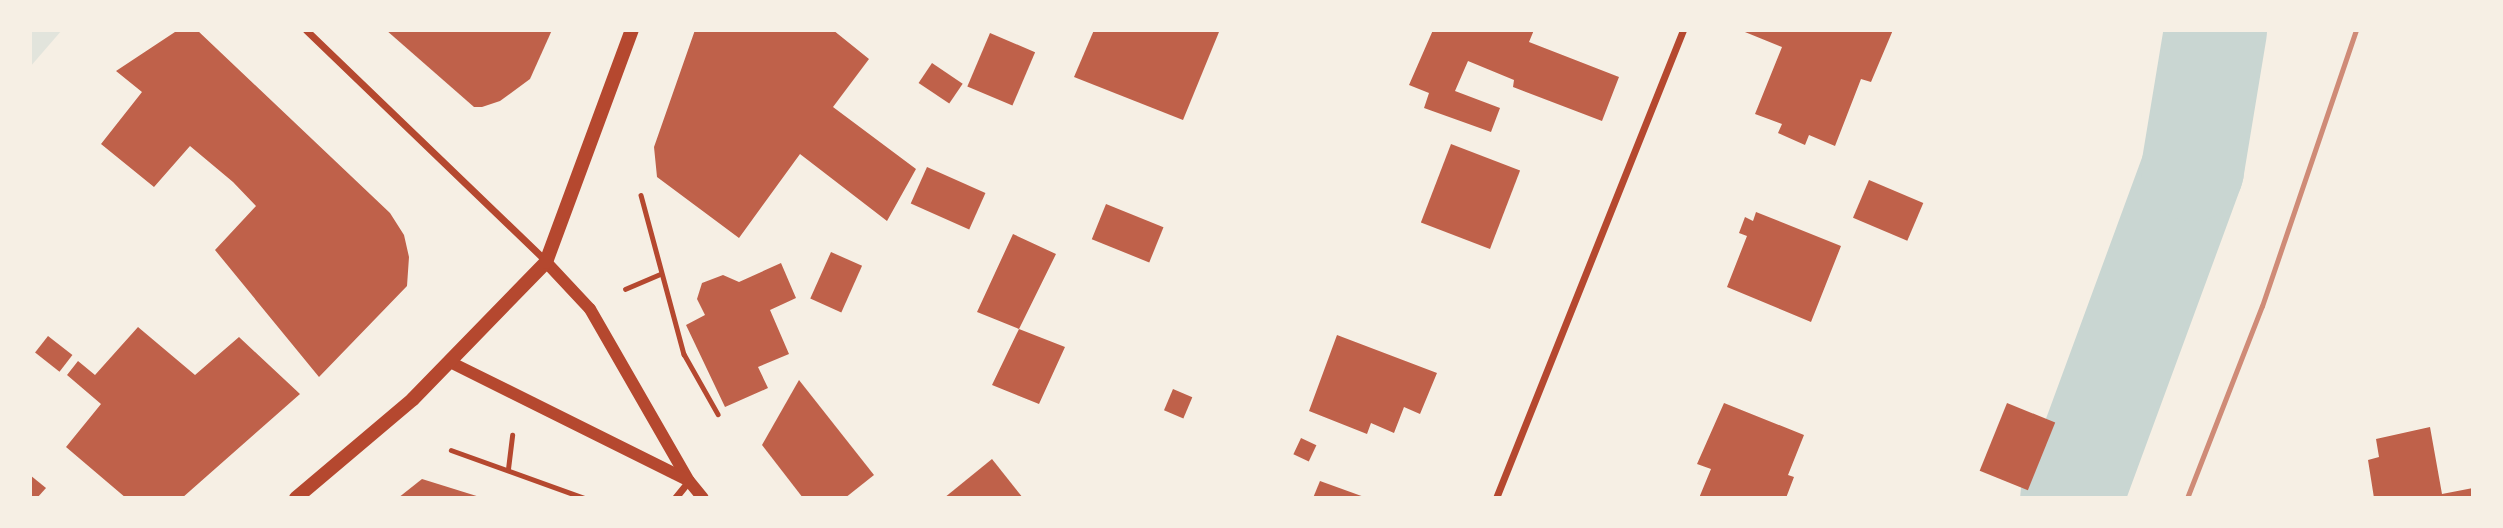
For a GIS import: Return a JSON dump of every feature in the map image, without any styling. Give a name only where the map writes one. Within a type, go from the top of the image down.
[{"type":"main road","points":[[296,498],[413,399],[546,262],[632,30]]},
{"type":"street","points":[[306,30],[546,262],[590,309],[688,481],[703,498]]},
{"type":"street","points":[[1496,498],[1683,30]]},
{"type":"street","points":[[450,362],[688,481]]},
{"type":"street","points":[[676,498],[688,481]]},
{"type":"path","points":[[641,195],[684,354],[718,414]]},
{"type":"path","points":[[625,289],[661,274]]},
{"type":"path","points":[[508,470],[512,435]]},
{"type":"path","points":[[451,450],[584,498]]},
{"type":"shaded area","points":[[30,30],[62,30],[30,67]]},
{"type":"building","points":[[178,30],[197,30],[390,213],[404,235],[409,257],[407,286],[319,377],[215,250],[256,206],[233,182],[190,146],[154,187],[101,144],[142,92],[116,71]]},
{"type":"building","points":[[386,30],[552,30],[530,79],[500,101],[474,107]]},
{"type":"building","points":[[695,30],[833,30],[869,59],[833,107],[916,169],[887,221],[800,154],[739,238],[657,177],[654,147]]},
{"type":"building","points":[[1094,30],[1219,32],[1183,120],[1074,77]]},
{"type":"building","points":[[1433,30],[1534,30],[1529,42],[1619,77],[1602,121],[1513,87],[1514,80],[1468,61],[1455,91],[1500,108],[1491,132],[1424,108],[1429,93],[1409,85]]},
{"type":"building","points":[[1740,30],[1893,30],[1871,82],[1861,79],[1835,146],[1809,135],[1805,145],[1778,133],[1782,124],[1755,114],[1782,47]]},
{"type":"building","points":[[990,33],[1035,52],[1012,106],[967,86]]},
{"type":"building","points":[[932,63],[963,84],[949,104],[919,83]]},
{"type":"building","points":[[1451,144],[1520,171],[1490,249],[1421,222]]},
{"type":"building","points":[[927,167],[985,193],[969,230],[911,204]]},
{"type":"building","points":[[1869,180],[1923,203],[1907,241],[1853,218]]},
{"type":"building","points":[[1106,204],[1163,227],[1149,262],[1092,239]]},
{"type":"building","points":[[1756,212],[1841,246],[1811,322],[1727,287],[1747,236],[1739,233],[1745,217],[1753,221]]},
{"type":"building","points":[[1013,234],[1056,254],[1019,329],[977,312]]},
{"type":"building","points":[[831,252],[862,266],[841,312],[810,299]]},
{"type":"building","points":[[781,263],[796,298],[770,310],[789,354],[758,367],[768,388],[725,407],[686,325],[705,315],[697,299],[702,283],[723,275],[739,282]]},
{"type":"building","points":[[138,327],[195,375],[239,337],[300,394],[182,498],[126,498],[66,447],[101,404],[67,375],[78,361],[95,375]]},
{"type":"building","points":[[1019,329],[1065,347],[1039,404],[992,385]]},
{"type":"building","points":[[1337,335],[1437,373],[1420,414],[1404,407],[1394,433],[1371,423],[1367,434],[1309,411]]},
{"type":"building","points":[[48,336],[72,355],[59,372],[35,353]]},
{"type":"building","points":[[799,380],[874,475],[845,498],[803,498],[762,445]]},
{"type":"building","points":[[1173,389],[1192,397],[1183,418],[1164,410]]},
{"type":"building","points":[[1724,403],[1804,435],[1788,475],[1794,477],[1786,498],[1699,498],[1711,469],[1697,464]]},
{"type":"building","points":[[2007,403],[2055,422],[2028,490],[1980,471]]},
{"type":"building","points":[[2430,427],[2442,494],[2473,488],[2473,498],[2374,498],[2368,460],[2379,457],[2376,439]]},
{"type":"building","points":[[1301,438],[1316,445],[1309,461],[1293,454]]},
{"type":"building","points":[[992,459],[1023,498],[944,498]]},
{"type":"building","points":[[30,475],[46,488],[37,498],[30,498]]},
{"type":"building","points":[[422,479],[483,498],[398,498]]},
{"type":"building","points":[[1320,481],[1367,498],[1313,498]]},
{"type":"waterway","points":[[2071,498],[2192,169],[2215,30]]},
{"type":"railway","points":[[2187,498],[2262,306],[2356,30]]}]
